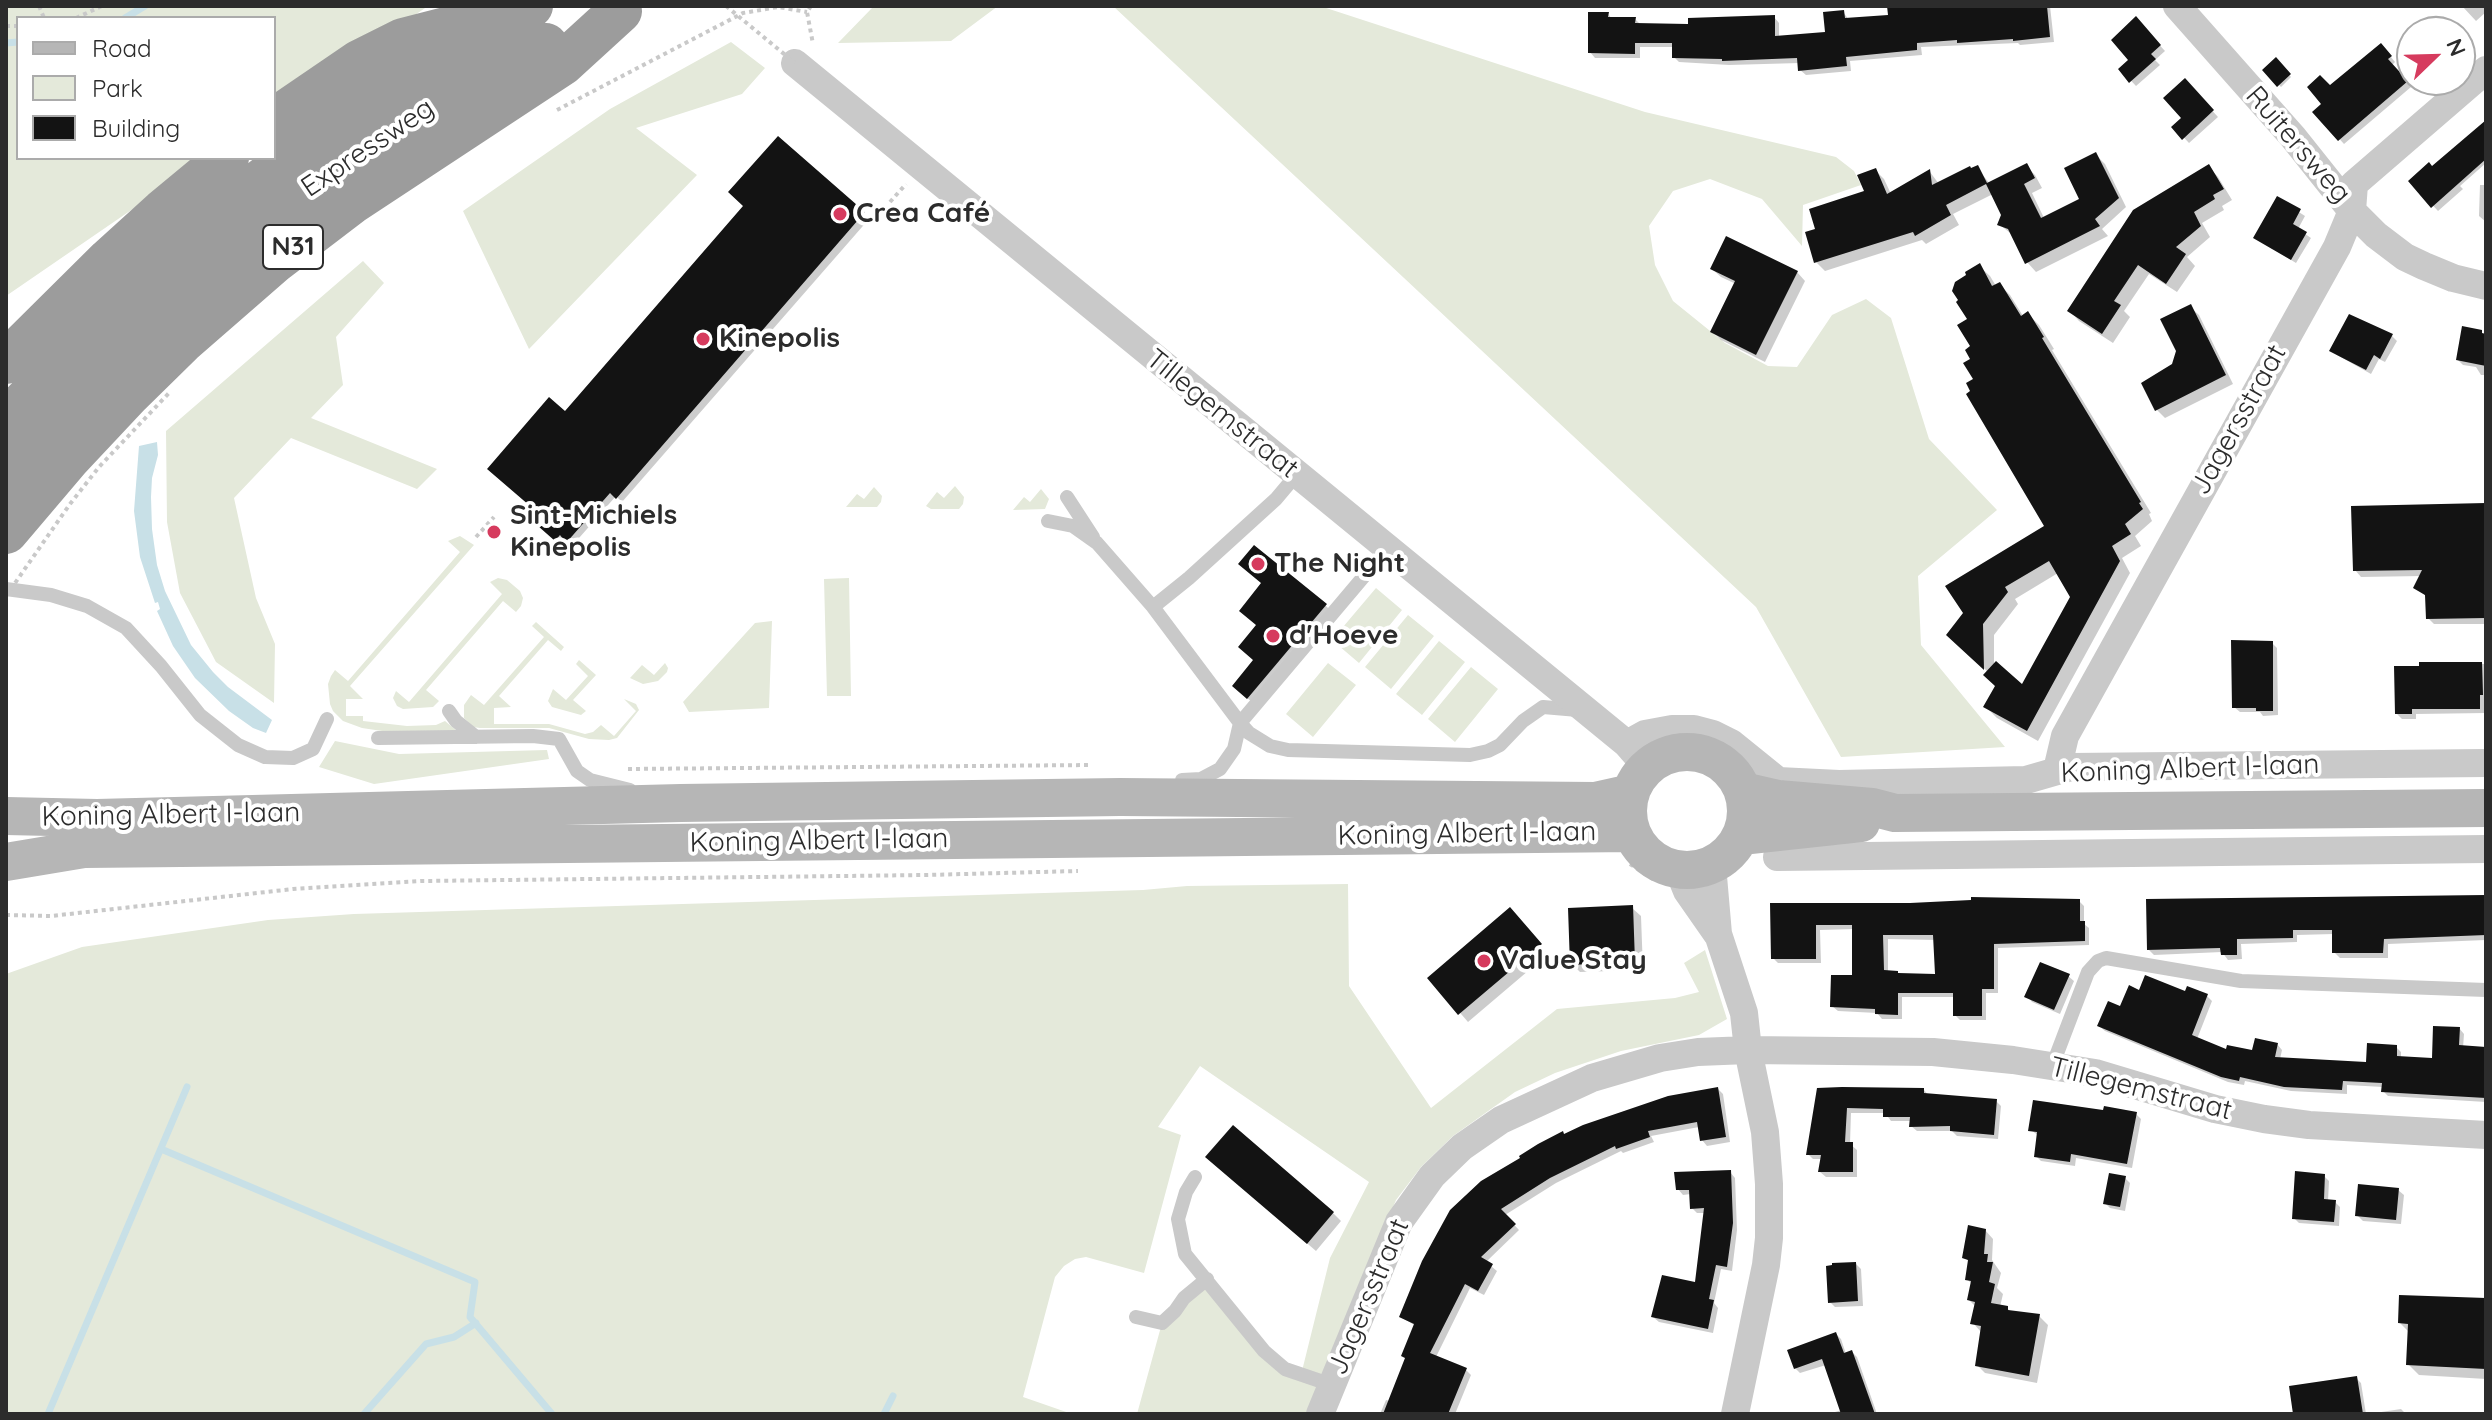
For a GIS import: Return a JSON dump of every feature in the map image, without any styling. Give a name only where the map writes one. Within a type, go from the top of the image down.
[{"type":"highway","name":"Expressweg","points":[[6,477],[154,315],[235,243],[309,186],[385,132],[444,96],[625,8]]},
{"type":"highway","name":"N31","points":[[6,532],[129,394],[182,342],[275,261],[351,203],[562,64],[625,8]]},
{"type":"highway","name":"Expressweg","points":[[6,421],[133,290],[221,212],[349,118],[428,66],[523,10]]},
{"type":"highway","name":"N31","points":[[276,119],[359,62],[403,40],[523,10]]},
{"type":"highway","points":[[6,362],[109,260],[225,160]]},
{"type":"main road","name":"Koning Albert I-laan","points":[[6,816],[97,818],[681,803],[1120,797],[1595,801],[1635,768],[1677,753],[1693,752],[1709,756],[1724,765],[1743,791],[1878,824]]},
{"type":"main road","name":"Koning Albert I-laan","points":[[1627,848],[1628,805],[1635,768]]},
{"type":"main road","points":[[1692,875],[1731,850],[1741,836],[1746,807],[1743,791]]},
{"type":"main road","name":"Koning Albert I-laan","points":[[1741,836],[1878,824],[2486,808]]},
{"type":"main road","name":"Koning Albert I-laan","points":[[6,862],[84,849],[1641,847],[1652,859],[1692,875]]},
{"type":"street","name":"Ruitersweg","points":[[2177,6],[2293,137],[2352,211]]},
{"type":"street","name":"Tillegemstraat","points":[[804,70],[1584,710],[1635,768]]},
{"type":"street","name":"Ruitersweg","points":[[2352,211],[2354,184],[2486,70]]},
{"type":"street","points":[[2352,211],[2386,244],[2405,257],[2453,278],[2486,286]]},
{"type":"street","name":"Jagersstraat","points":[[2057,770],[2065,736],[2337,247],[2352,211]]},
{"type":"street","name":"Koning Albert I-laan","points":[[1635,768],[1645,734],[1672,729],[1694,729],[1713,734],[1731,743],[1778,781],[1839,784],[2026,780],[2071,767],[2486,763]]},
{"type":"street","name":"Koning Albert I-laan","points":[[1777,857],[1878,824],[2486,849]]},
{"type":"street","points":[[1692,875],[1718,934],[1744,1013],[1748,1050],[1765,1132],[1770,1214],[1766,1265],[1735,1414]]},
{"type":"street","name":"Tillegemstraat","points":[[1748,1050],[1933,1052],[2053,1064],[2095,1073],[2215,1109],[2264,1119],[2309,1125],[2486,1135]]},
{"type":"street","name":"Jagersstraat","points":[[1320,1414],[1399,1222],[1425,1184],[1462,1147],[1501,1120],[1609,1072],[1660,1058],[1698,1052],[1748,1050]]},
{"type":"lane","points":[[1153,607],[1276,499],[1297,474]]},
{"type":"lane","points":[[1067,497],[1097,543],[1153,607],[1240,723],[1249,733],[1270,746],[1288,750],[1470,755],[1500,745],[1523,721],[1543,707],[1584,710]]},
{"type":"lane","points":[[1048,521],[1073,526],[1097,543]]},
{"type":"lane","points":[[1120,797],[1182,780],[1201,779],[1220,769],[1234,749],[1240,723],[1387,549]]},
{"type":"lane","points":[[6,589],[51,595],[87,606],[126,628],[200,715],[238,745],[265,757],[293,758],[313,749],[327,719]]},
{"type":"lane","points":[[1543,707],[1544,678]]},
{"type":"lane","points":[[449,711],[476,737]]},
{"type":"lane","points":[[378,738],[533,736],[559,739],[577,771],[590,780],[681,803]]},
{"type":"lane","points":[[2053,1064],[2088,972],[2098,961],[2106,958],[2241,981],[2486,990]]},
{"type":"lane","points":[[1195,1177],[1186,1192],[1178,1219],[1185,1254],[1264,1351],[1285,1369],[1332,1385]]},
{"type":"lane","points":[[1136,1317],[1162,1323],[1184,1298],[1207,1279]]},
{"type":"path","points":[[80,16],[102,6]]},
{"type":"path","points":[[726,6],[804,70],[816,67],[807,12],[811,6]]},
{"type":"path","points":[[549,114],[743,13],[778,7],[807,12]]},
{"type":"path","points":[[6,596],[89,480],[169,393]]},
{"type":"path","points":[[476,537],[494,517]]},
{"type":"path","points":[[1627,848],[1632,864],[1666,888],[1692,875]]},
{"type":"path","points":[[6,915],[51,916],[293,889],[422,881]]},
{"type":"green space","points":[[6,6],[428,6],[276,111],[276,16],[16,16],[16,160],[204,160],[6,296]]},
{"type":"green space","points":[[998,6],[951,41],[838,43],[872,8]]},
{"type":"green space","points":[[1113,6],[1320,6],[1645,112],[1836,157],[1854,171],[1861,185],[1803,205],[1802,246],[1762,199],[1710,179],[1673,191],[1649,226],[1655,265],[1673,301],[1725,343],[1768,366],[1797,367],[1832,315],[1866,299],[1891,318],[1929,439],[1997,510],[1918,576],[1921,645],[2005,747],[1841,757],[1756,607]]},
{"type":"green space","points":[[731,42],[765,68],[742,94],[636,128],[697,175],[529,349],[463,211],[610,109]]},
{"type":"green space","points":[[363,261],[384,283],[336,337],[343,385],[311,418],[437,469],[417,489],[291,438],[234,498],[256,598],[275,644],[274,703],[216,662],[180,593],[167,522],[166,431]]},
{"type":"green space","points":[[955,486],[964,497],[959,509],[931,509],[926,506],[937,492],[944,498]]},
{"type":"green space","points":[[874,487],[882,496],[877,507],[846,507],[857,494],[864,499]]},
{"type":"green space","points":[[1041,489],[1049,499],[1045,509],[1013,510],[1024,497],[1030,502]]},
{"type":"green space","points":[[460,536],[474,545],[350,686],[363,699],[346,699],[346,716],[363,716],[363,721],[407,726],[436,725],[445,721],[457,731],[382,731],[343,721],[330,704],[328,684],[331,676],[335,670],[348,681],[460,552],[448,541]]},
{"type":"green space","points":[[498,578],[507,580],[520,591],[523,598],[521,606],[516,612],[503,601],[426,690],[439,701],[433,707],[403,709],[397,706],[393,698],[396,691],[409,702],[502,594],[490,582]]},
{"type":"green space","points":[[849,578],[851,696],[827,696],[824,579]]},
{"type":"green space","points":[[1376,588],[1402,610],[1359,663],[1332,640]]},
{"type":"green space","points":[[1408,615],[1434,636],[1391,689],[1365,667]]},
{"type":"green space","points":[[772,621],[769,708],[689,712],[683,702],[755,623]]},
{"type":"green space","points":[[536,622],[564,647],[561,651],[548,640],[499,696],[511,707],[494,708],[494,724],[549,724],[585,734],[601,725],[614,736],[636,711],[624,699],[636,704],[639,710],[617,738],[589,739],[549,728],[480,728],[473,727],[464,718],[464,705],[471,695],[484,705],[544,637],[532,626]]},
{"type":"green space","points":[[1439,641],[1465,662],[1422,715],[1396,694]]},
{"type":"green space","points":[[579,660],[596,675],[573,700],[586,711],[581,715],[552,707],[548,701],[553,689],[566,700],[588,676],[576,664]]},
{"type":"green space","points":[[665,663],[667,672],[658,681],[643,684],[630,678],[642,665],[654,675]]},
{"type":"green space","points":[[1328,663],[1356,685],[1313,737],[1286,714]]},
{"type":"green space","points":[[1471,667],[1498,689],[1455,742],[1428,719]]},
{"type":"green space","points":[[335,741],[399,754],[547,750],[549,759],[374,784],[319,767]]},
{"type":"green space","points":[[1348,884],[1349,986],[1431,1108],[1557,1009],[1675,998],[1699,992],[1684,963],[1705,950],[1727,1019],[1699,1035],[1621,1051],[1555,1073],[1515,1092],[1453,1136],[1421,1167],[1396,1200],[1307,1414],[1137,1414],[1162,1323],[1207,1279],[1264,1351],[1301,1375],[1330,1258],[1369,1182],[1200,1066],[1158,1127],[1181,1135],[1144,1273],[1086,1257],[1064,1266],[1055,1277],[1023,1397],[1072,1414],[6,1414],[6,974],[82,947],[268,920],[354,914],[1143,890],[1187,886]]},
{"type":"water","points":[[157,442],[158,455],[152,478],[152,529],[157,565],[165,591],[191,645],[213,672],[272,720],[266,733],[229,711],[195,678],[173,646],[157,611],[160,609],[158,602],[155,603],[140,557],[134,511],[139,446]]},
{"type":"building","points":[[1887,6],[2047,6],[2050,37],[1917,43],[1917,50],[1846,57],[1847,66],[1798,71],[1797,58],[1722,61],[1672,58],[1672,43],[1635,43],[1635,54],[1588,53],[1588,12],[1609,12],[1608,17],[1636,17],[1635,23],[1688,24],[1688,18],[1775,15],[1775,36],[1825,32],[1823,12],[1844,10],[1845,18],[1888,15]]},
{"type":"building","points":[[2136,16],[2161,45],[2151,54],[2156,59],[2129,83],[2118,69],[2128,60],[2111,40]]},
{"type":"building","points":[[2381,43],[2392,56],[2388,59],[2396,68],[2396,91],[2338,141],[2312,112],[2321,104],[2307,87],[2320,75],[2330,85]]},
{"type":"building","points":[[2276,57],[2291,74],[2277,87],[2262,70]]},
{"type":"building","points":[[2185,78],[2214,110],[2182,140],[2171,127],[2181,118],[2163,98]]},
{"type":"building","points":[[2486,120],[2486,159],[2431,208],[2408,181],[2429,162],[2432,166]]},
{"type":"building","name":"Kinepolis","points":[[778,136],[865,212],[616,499],[610,493],[566,543],[560,535],[555,541],[538,526],[544,518],[487,469],[549,397],[565,411],[743,206],[728,192]]},
{"type":"building","points":[[2096,152],[2119,198],[2095,219],[2100,226],[2025,264],[2008,229],[1997,225],[2001,215],[1986,184],[1946,205],[1951,215],[1915,236],[1913,232],[1814,263],[1805,232],[1815,229],[1809,209],[1864,191],[1857,175],[1876,168],[1887,194],[1930,169],[1932,185],[1978,165],[1987,183],[2027,163],[2035,178],[2024,184],[2041,218],[2079,199],[2064,168]]},
{"type":"building","points":[[2209,164],[2224,189],[2213,195],[2215,199],[2194,212],[2201,226],[2176,247],[2186,254],[2166,284],[2138,265],[2114,301],[2121,305],[2102,334],[2067,311],[2133,210]]},
{"type":"building","points":[[2277,196],[2301,209],[2293,224],[2307,232],[2291,260],[2253,238]]},
{"type":"building","points":[[1726,236],[1798,271],[1756,355],[1710,332],[1735,281],[1710,269]]},
{"type":"building","points":[[1980,263],[1992,286],[2000,282],[2021,316],[2028,311],[2143,509],[2125,524],[2131,534],[2112,546],[2120,561],[2027,731],[1983,707],[1995,686],[1983,675],[1996,661],[2022,684],[2070,597],[2049,561],[2005,587],[2008,592],[1983,624],[1984,670],[1946,635],[1963,613],[1945,586],[2044,526],[1966,394],[1970,391],[1966,383],[1973,379],[1963,363],[1970,359],[1965,350],[1970,346],[1957,325],[1967,319],[1952,291],[1955,282],[1966,275],[1965,272]]},
{"type":"building","points":[[2191,304],[2226,375],[2155,411],[2141,383],[2172,364],[2176,351],[2160,319]]},
{"type":"building","points":[[2349,314],[2393,334],[2380,359],[2374,355],[2366,370],[2329,351]]},
{"type":"building","points":[[2462,326],[2482,330],[2486,334],[2486,366],[2456,360]]},
{"type":"building","points":[[2486,503],[2486,618],[2426,619],[2425,595],[2413,588],[2422,570],[2353,571],[2351,506]]},
{"type":"building","name":"d'Hoeve","points":[[1254,545],[1327,604],[1247,699],[1232,686],[1253,660],[1238,647],[1256,625],[1239,611],[1261,583],[1238,564]]},
{"type":"building","points":[[2231,640],[2273,641],[2273,711],[2232,708]]},
{"type":"building","points":[[2419,662],[2482,662],[2483,695],[2480,695],[2480,709],[2412,709],[2412,714],[2395,714],[2394,666],[2419,666]]},
{"type":"building","points":[[2486,895],[2486,935],[2384,939],[2383,953],[2332,953],[2332,930],[2293,930],[2293,938],[2237,939],[2237,955],[2221,955],[2220,948],[2147,950],[2146,899]]},
{"type":"building","points":[[1971,897],[2080,899],[2080,921],[2085,921],[2085,941],[1994,944],[1994,989],[1982,989],[1982,1016],[1953,1016],[1953,993],[1898,993],[1898,1015],[1875,1014],[1875,1009],[1830,1007],[1831,975],[1852,975],[1852,925],[1816,925],[1816,959],[1771,959],[1770,903],[1971,900]],"holes":[[[1883,935],[1933,935],[1935,974],[1884,970]]]},
{"type":"building","points":[[1633,905],[1635,962],[1570,965],[1568,908]]},
{"type":"building","name":"Value Stay","points":[[1510,907],[1542,944],[1458,1015],[1427,978]]},
{"type":"building","points":[[2040,962],[2070,974],[2054,1010],[2024,997]]},
{"type":"building","points":[[2145,975],[2185,991],[2187,986],[2208,994],[2192,1035],[2226,1049],[2227,1045],[2252,1050],[2255,1038],[2278,1043],[2275,1057],[2366,1062],[2367,1043],[2397,1045],[2397,1056],[2432,1058],[2433,1026],[2460,1027],[2459,1045],[2486,1047],[2486,1098],[2381,1092],[2382,1083],[2343,1081],[2342,1090],[2284,1087],[2240,1077],[2239,1081],[2221,1077],[2097,1026],[2108,1001],[2120,1006],[2129,985],[2139,990]]},
{"type":"building","points":[[1718,1087],[1726,1137],[1700,1141],[1697,1122],[1648,1131],[1650,1137],[1616,1149],[1615,1146],[1550,1178],[1501,1209],[1516,1224],[1481,1257],[1493,1264],[1478,1291],[1465,1284],[1430,1353],[1467,1368],[1448,1414],[1383,1414],[1405,1358],[1401,1356],[1414,1324],[1399,1317],[1422,1261],[1450,1210],[1481,1181],[1563,1131],[1564,1134],[1668,1096]]},
{"type":"building","points":[[1817,1088],[1924,1088],[1924,1093],[1997,1099],[1994,1135],[1950,1131],[1950,1126],[1909,1127],[1910,1117],[1883,1117],[1883,1109],[1847,1108],[1845,1142],[1853,1142],[1853,1172],[1818,1172],[1821,1155],[1806,1155]]},
{"type":"building","points":[[2033,1100],[2137,1112],[2127,1164],[2071,1154],[2070,1162],[2034,1157],[2037,1132],[2028,1131]]},
{"type":"building","points":[[1233,1125],[1334,1212],[1307,1244],[1205,1157]]},
{"type":"building","points":[[1731,1170],[1733,1223],[1727,1267],[1716,1265],[1709,1299],[1714,1300],[1708,1329],[1651,1317],[1662,1275],[1695,1282],[1704,1208],[1690,1209],[1689,1190],[1676,1190],[1674,1172]]},
{"type":"building","points":[[2295,1171],[2325,1174],[2324,1199],[2336,1200],[2334,1222],[2292,1219]]},
{"type":"building","points":[[2109,1173],[2126,1176],[2120,1207],[2103,1204]]},
{"type":"building","points":[[2358,1184],[2399,1188],[2396,1220],[2355,1216]]},
{"type":"building","points":[[1968,1225],[1986,1229],[1984,1254],[1988,1254],[1987,1262],[1993,1262],[1989,1282],[1995,1284],[1991,1303],[2008,1306],[2008,1310],[2040,1314],[2029,1376],[1975,1366],[1981,1326],[1970,1324],[1975,1302],[1967,1300],[1971,1281],[1965,1280],[1968,1260],[1962,1258]]},
{"type":"building","points":[[1856,1262],[1858,1301],[1828,1303],[1826,1266]]},
{"type":"building","points":[[2399,1295],[2486,1298],[2486,1369],[2406,1365],[2408,1324],[2398,1323]]},
{"type":"building","points":[[1836,1332],[1844,1353],[1852,1350],[1875,1414],[1841,1414],[1822,1359],[1794,1369],[1787,1350]]},
{"type":"building","points":[[2357,1376],[2363,1414],[2293,1414],[2289,1386]]},
{"type":"waterway","points":[[128,16],[145,6]]},
{"type":"waterway","points":[[6,43],[16,42]]},
{"type":"waterway","points":[[48,1414],[187,1087]]},
{"type":"waterway","points":[[161,1149],[475,1282],[470,1317],[552,1414]]},
{"type":"waterway","points":[[364,1414],[426,1344],[454,1337],[476,1323]]},
{"type":"waterway","points":[[884,1414],[893,1396]]},
{"type":"place","name":"Crea Café","points":[[840,214]]},
{"type":"place","name":"Kinepolis","points":[[703,339]]},
{"type":"place","name":"Sint-Michiels Kinepolis","points":[[494,532]]},
{"type":"place","name":"The Night","points":[[1258,564]]},
{"type":"place","name":"d'Hoeve","points":[[1273,636]]},
{"type":"place","name":"Value Stay","points":[[1484,961]]}]
